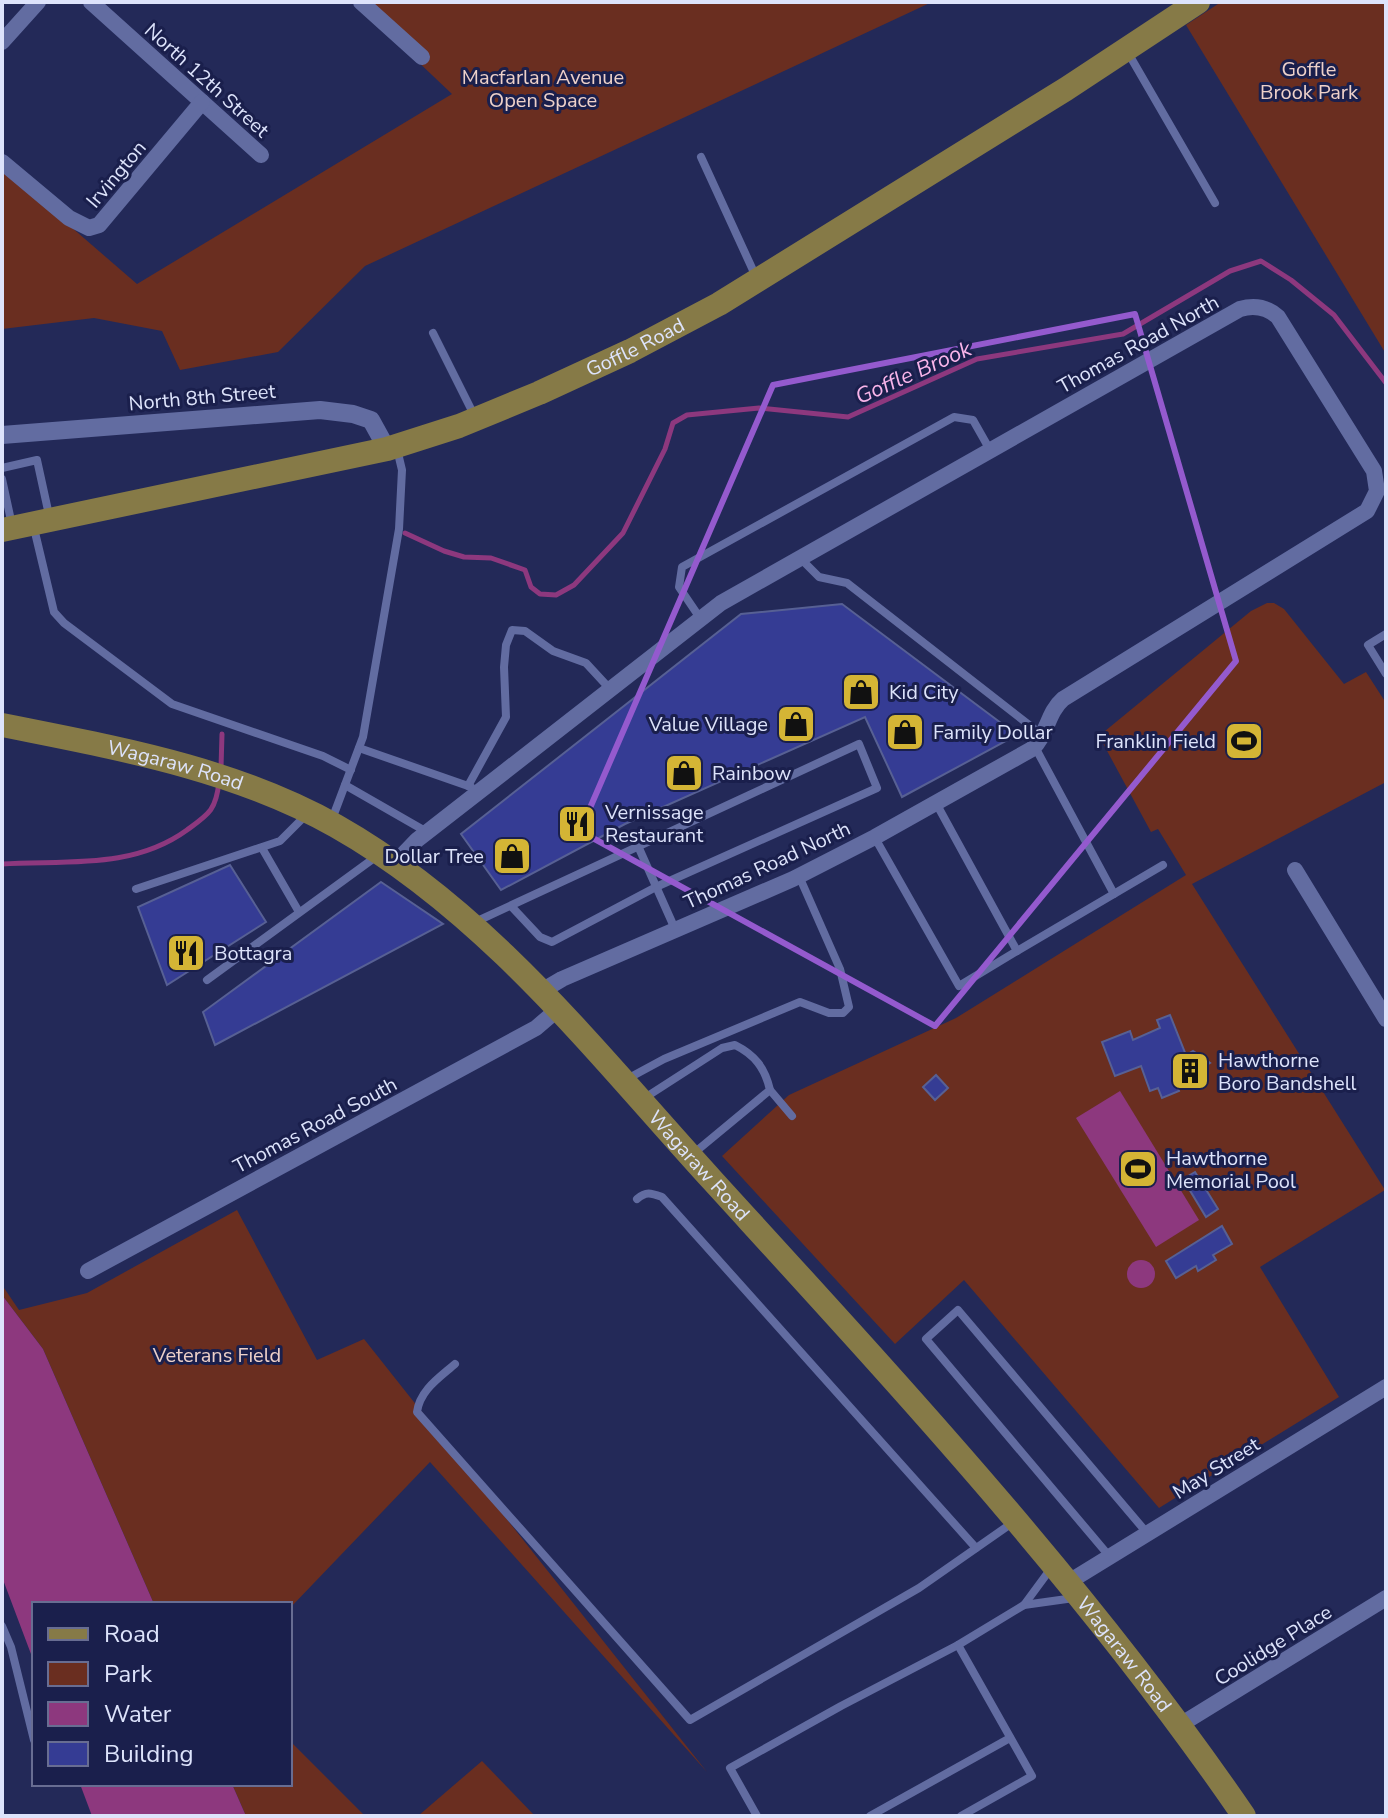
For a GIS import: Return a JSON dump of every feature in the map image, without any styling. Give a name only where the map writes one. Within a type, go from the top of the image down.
[{"type":"main road","name":"Goffle Road","points":[[24,525],[392,448],[476,420],[676,328],[1126,50],[1192,4]]},
{"type":"main road","name":"Wagaraw Road","points":[[2,725],[141,753],[236,781],[331,823],[388,858],[473,924],[557,1010],[936,1426],[1180,1725],[1244,1816]]},
{"type":"street","points":[[2,42],[38,2]]},
{"type":"street","name":"North 12th Street","points":[[91,2],[261,155]]},
{"type":"street","points":[[361,2],[422,57]]},
{"type":"street","name":"Irvington","points":[[2,162],[79,224],[89,228],[99,225],[202,102]]},
{"type":"street","name":"Thomas Road North","points":[[388,858],[427,832],[474,788],[610,689],[700,618],[799,558],[1240,309],[1250,306],[1272,311],[1284,325],[1377,481],[1374,500],[1367,511],[1063,699],[1054,707],[1039,741],[936,803],[799,876],[562,979],[540,992]]},
{"type":"street","name":"North 8th Street","points":[[2,435],[320,410],[371,420],[392,448]]},
{"type":"street","points":[[1295,870],[1386,1019]]},
{"type":"street","name":"Thomas Road South","points":[[88,1271],[536,1028],[557,1010]]},
{"type":"street","name":"May Street","points":[[1066,1582],[1386,1387]]},
{"type":"street","name":"Coolidge Place","points":[[1180,1725],[1386,1598]]},
{"type":"lane","points":[[1126,50],[1215,203]]},
{"type":"lane","points":[[701,157],[758,279]]},
{"type":"lane","points":[[433,333],[476,420]]},
{"type":"lane","points":[[700,618],[679,587],[682,567],[954,417],[973,420],[990,450]]},
{"type":"lane","points":[[331,823],[363,737],[399,529],[402,470],[392,448]]},
{"type":"lane","points":[[2,468],[37,460],[24,525]]},
{"type":"lane","points":[[2,479],[24,525],[54,612],[64,623],[172,704],[323,756],[351,770]]},
{"type":"lane","points":[[799,558],[819,577],[847,583],[1039,741],[1114,894]]},
{"type":"lane","points":[[359,748],[474,788],[506,717],[504,667],[506,645],[512,630],[525,631],[553,651],[586,663],[610,689]]},
{"type":"lane","points":[[1386,634],[1368,645],[1386,674]]},
{"type":"lane","points":[[473,924],[511,906],[638,846],[859,744],[877,788],[656,887],[552,942],[540,937],[511,906]]},
{"type":"lane","points":[[345,785],[427,832]]},
{"type":"lane","points":[[936,803],[1017,951]]},
{"type":"lane","points":[[136,889],[280,841],[309,812]]},
{"type":"lane","points":[[875,837],[959,986],[1163,865]]},
{"type":"lane","points":[[638,846],[675,930]]},
{"type":"lane","points":[[262,848],[299,912]]},
{"type":"lane","points":[[207,980],[299,912],[388,858]]},
{"type":"lane","points":[[623,1082],[664,1059],[800,1002],[829,1013],[843,1013],[849,1007],[840,969],[799,876]]},
{"type":"lane","points":[[640,1101],[722,1048],[735,1045],[749,1052],[766,1072],[770,1090],[792,1116]]},
{"type":"lane","points":[[690,1156],[770,1090]]},
{"type":"lane","points":[[637,1199],[651,1193],[662,1197],[976,1548]]},
{"type":"lane","points":[[1110,1557],[926,1339],[958,1310],[1147,1534]]},
{"type":"lane","points":[[455,1364],[423,1393],[417,1412],[690,1720],[919,1588],[1015,1521]]},
{"type":"lane","points":[[757,1816],[730,1768],[958,1645],[1066,1582]]},
{"type":"lane","points":[[1024,1605],[1066,1582]]},
{"type":"lane","points":[[2,1626],[11,1647],[32,1732]]},
{"type":"lane","points":[[958,1645],[1032,1776],[961,1816]]},
{"type":"lane","points":[[870,1816],[1010,1738]]},
{"type":"highlighted area","points":[[1135,314],[1236,661],[935,1026],[580,831],[773,385]]},
{"type":"green space","name":"Macfarlan Avenue Open Space","points":[[355,2],[932,2],[365,266],[278,352],[180,370],[162,331],[94,318],[2,329],[3,168],[137,284],[452,94]]},
{"type":"green space","name":"Goffle Brook Park","points":[[1221,2],[1386,2],[1386,354],[1186,25]]},
{"type":"green space","points":[[1267,603],[1284,609],[1344,684],[1366,672],[1386,703],[1386,782],[1192,884],[1385,1190],[1260,1267],[1339,1397],[1159,1508],[964,1280],[895,1344],[722,1156],[789,1095],[956,1018],[1186,875],[1158,829],[1151,832],[1099,736],[1251,611]]},
{"type":"green space","name":"Veterans Field","points":[[237,1210],[317,1360],[364,1339],[707,1772],[430,1462],[292,1606],[292,1602],[153,1602],[43,1349],[2,1295],[2,1285],[19,1310],[87,1293]]},
{"type":"green space","points":[[292,1743],[365,1816],[246,1816],[233,1786],[292,1786]]},
{"type":"green space","points":[[482,1761],[535,1816],[418,1816]]},
{"type":"water","name":"Hawthorne Memorial Pool","points":[[1120,1091],[1199,1220],[1156,1247],[1076,1118]]},
{"type":"water","points":[[1141,1260],[1151,1264],[1155,1274],[1151,1284],[1141,1288],[1131,1284],[1127,1274],[1131,1264]]},
{"type":"water","points":[[2,1295],[43,1349],[153,1602],[32,1602],[32,1657],[2,1577]]},
{"type":"water","points":[[81,1786],[233,1786],[246,1816],[92,1816]]},
{"type":"building","points":[[842,604],[1017,735],[902,797],[865,717],[625,824],[501,890],[461,834],[741,614]]},
{"type":"building","name":"Bottagra","points":[[230,865],[266,922],[167,985],[138,907]]},
{"type":"building","points":[[381,882],[443,924],[215,1045],[203,1012]]},
{"type":"building","points":[[1170,1015],[1186,1055],[1193,1051],[1210,1063],[1176,1083],[1179,1091],[1162,1098],[1158,1088],[1150,1091],[1141,1066],[1115,1076],[1102,1042],[1130,1031],[1133,1040],[1160,1028],[1157,1020]]},
{"type":"building","points":[[936,1075],[948,1088],[935,1100],[923,1087]]},
{"type":"building","points":[[1195,1172],[1218,1209],[1206,1217],[1183,1179]]},
{"type":"building","points":[[1222,1226],[1232,1244],[1213,1255],[1216,1260],[1198,1271],[1196,1266],[1176,1278],[1166,1261]]},
{"type":"waterway","name":"Goffle Brook","points":[[405,533],[444,551],[464,557],[491,558],[525,570],[531,587],[540,594],[556,595],[574,585],[623,533],[665,449],[673,423],[687,415],[759,408],[848,417],[977,359],[1123,334],[1230,271],[1261,261],[1291,280],[1334,315],[1386,383]]},
{"type":"waterway","name":"Goffle Brook","points":[[221,768],[222,734]]},
{"type":"waterway","name":"Goffle Brook","points":[[2,864],[98,860],[144,852],[166,843],[206,815],[216,799],[219,782]]},
{"type":"place","name":"Kid City","points":[[861,692]]},
{"type":"place","name":"Value Village","points":[[796,724]]},
{"type":"place","name":"Family Dollar","points":[[905,732]]},
{"type":"place","name":"Franklin Field","points":[[1244,741]]},
{"type":"place","name":"Rainbow","points":[[684,773]]},
{"type":"place","name":"Vernissage Restaurant","points":[[577,824]]},
{"type":"place","name":"Dollar Tree","points":[[512,856]]},
{"type":"place","name":"Bottagra","points":[[186,953]]},
{"type":"place","name":"Hawthorne Boro Bandshell","points":[[1190,1071]]},
{"type":"place","name":"Hawthorne Memorial Pool","points":[[1138,1169]]}]
